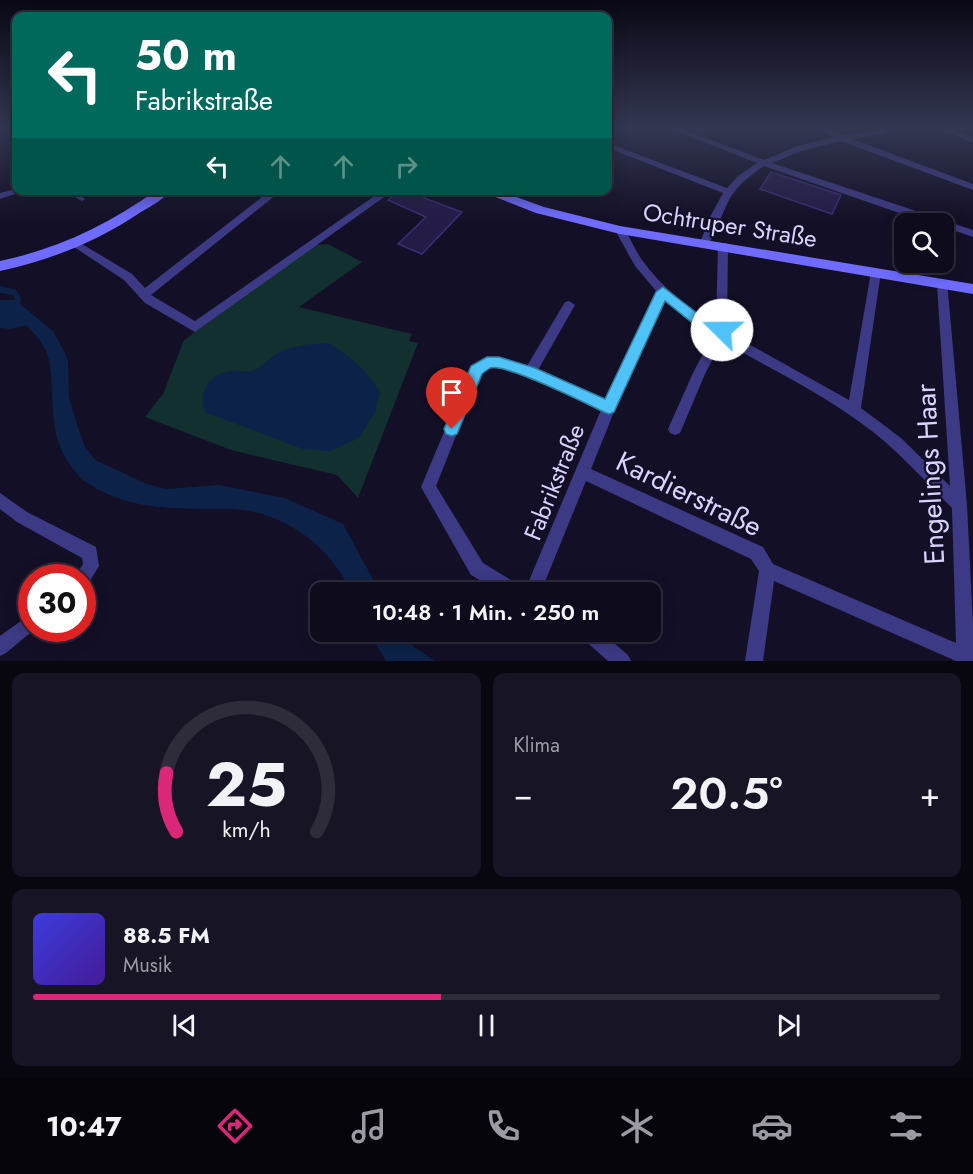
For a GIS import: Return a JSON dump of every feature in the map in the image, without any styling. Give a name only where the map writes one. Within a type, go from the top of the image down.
[{"type":"main road","points":[[2,268],[73,243],[119,221],[158,195]]},
{"type":"main road","name":"Ochtruper Straße","points":[[498,195],[540,210],[620,230],[973,289]]},
{"type":"street","points":[[646,160],[729,192]]},
{"type":"street","points":[[755,160],[911,213]]},
{"type":"street","points":[[705,243],[715,217],[729,192],[742,177],[775,160]]},
{"type":"street","points":[[900,160],[973,187]]},
{"type":"street","points":[[75,195],[82,199]]},
{"type":"street","points":[[144,295],[272,195]]},
{"type":"street","points":[[73,243],[128,277],[149,300],[195,327],[383,195]]},
{"type":"street","points":[[954,228],[973,234]]},
{"type":"street","points":[[620,230],[627,245],[663,292],[719,335],[854,410],[891,438],[959,505]]},
{"type":"street","points":[[675,429],[699,373],[722,330],[723,246]]},
{"type":"street","points":[[854,410],[876,272]]},
{"type":"street","name":"Engelings Haar","points":[[943,284],[959,505],[965,659]]},
{"type":"street","name":"Fabrikstraße","points":[[538,582],[609,407],[663,292]]},
{"type":"street","points":[[530,372],[569,305]]},
{"type":"street","points":[[499,582],[477,569],[428,488],[476,370],[487,363],[499,362],[530,372],[609,407]]},
{"type":"street","name":"Kardierstraße","points":[[582,472],[757,553],[767,570],[965,659]]},
{"type":"street","points":[[0,500],[22,517],[90,553],[91,564]]},
{"type":"street","name":"Kardierstraße","points":[[754,661],[767,570]]},
{"type":"street","points":[[0,647],[18,632]]},
{"type":"street","points":[[600,642],[622,661]]},
{"type":"green space","points":[[328,244],[362,262],[299,307],[412,334],[409,341],[418,343],[358,498],[337,475],[231,450],[145,417],[163,394],[184,340],[316,245]]},
{"type":"water","points":[[0,286],[16,290],[21,298],[20,304],[53,331],[68,361],[69,397],[75,418],[84,445],[95,460],[147,484],[166,489],[219,485],[285,498],[343,524],[375,582],[346,582],[321,549],[308,538],[293,528],[261,514],[238,509],[143,505],[114,497],[82,480],[65,457],[56,435],[48,356],[38,338],[26,325],[11,329],[0,328],[0,300],[15,300],[13,295],[0,293]]},
{"type":"water","points":[[328,343],[357,364],[380,392],[375,412],[359,438],[330,451],[303,449],[205,412],[204,392],[216,376],[235,370],[255,370],[287,349]]},
{"type":"water","points":[[375,642],[408,642],[435,661],[386,661]]},
{"type":"building","points":[[771,172],[841,195],[832,214],[760,189]]},
{"type":"building","points":[[395,195],[427,195],[424,198],[462,212],[422,254],[398,244],[426,217],[388,200]]},
{"type":"route","points":[[452,429],[476,370],[487,363],[499,362],[530,372],[609,407],[663,292],[719,335],[722,330]]}]
